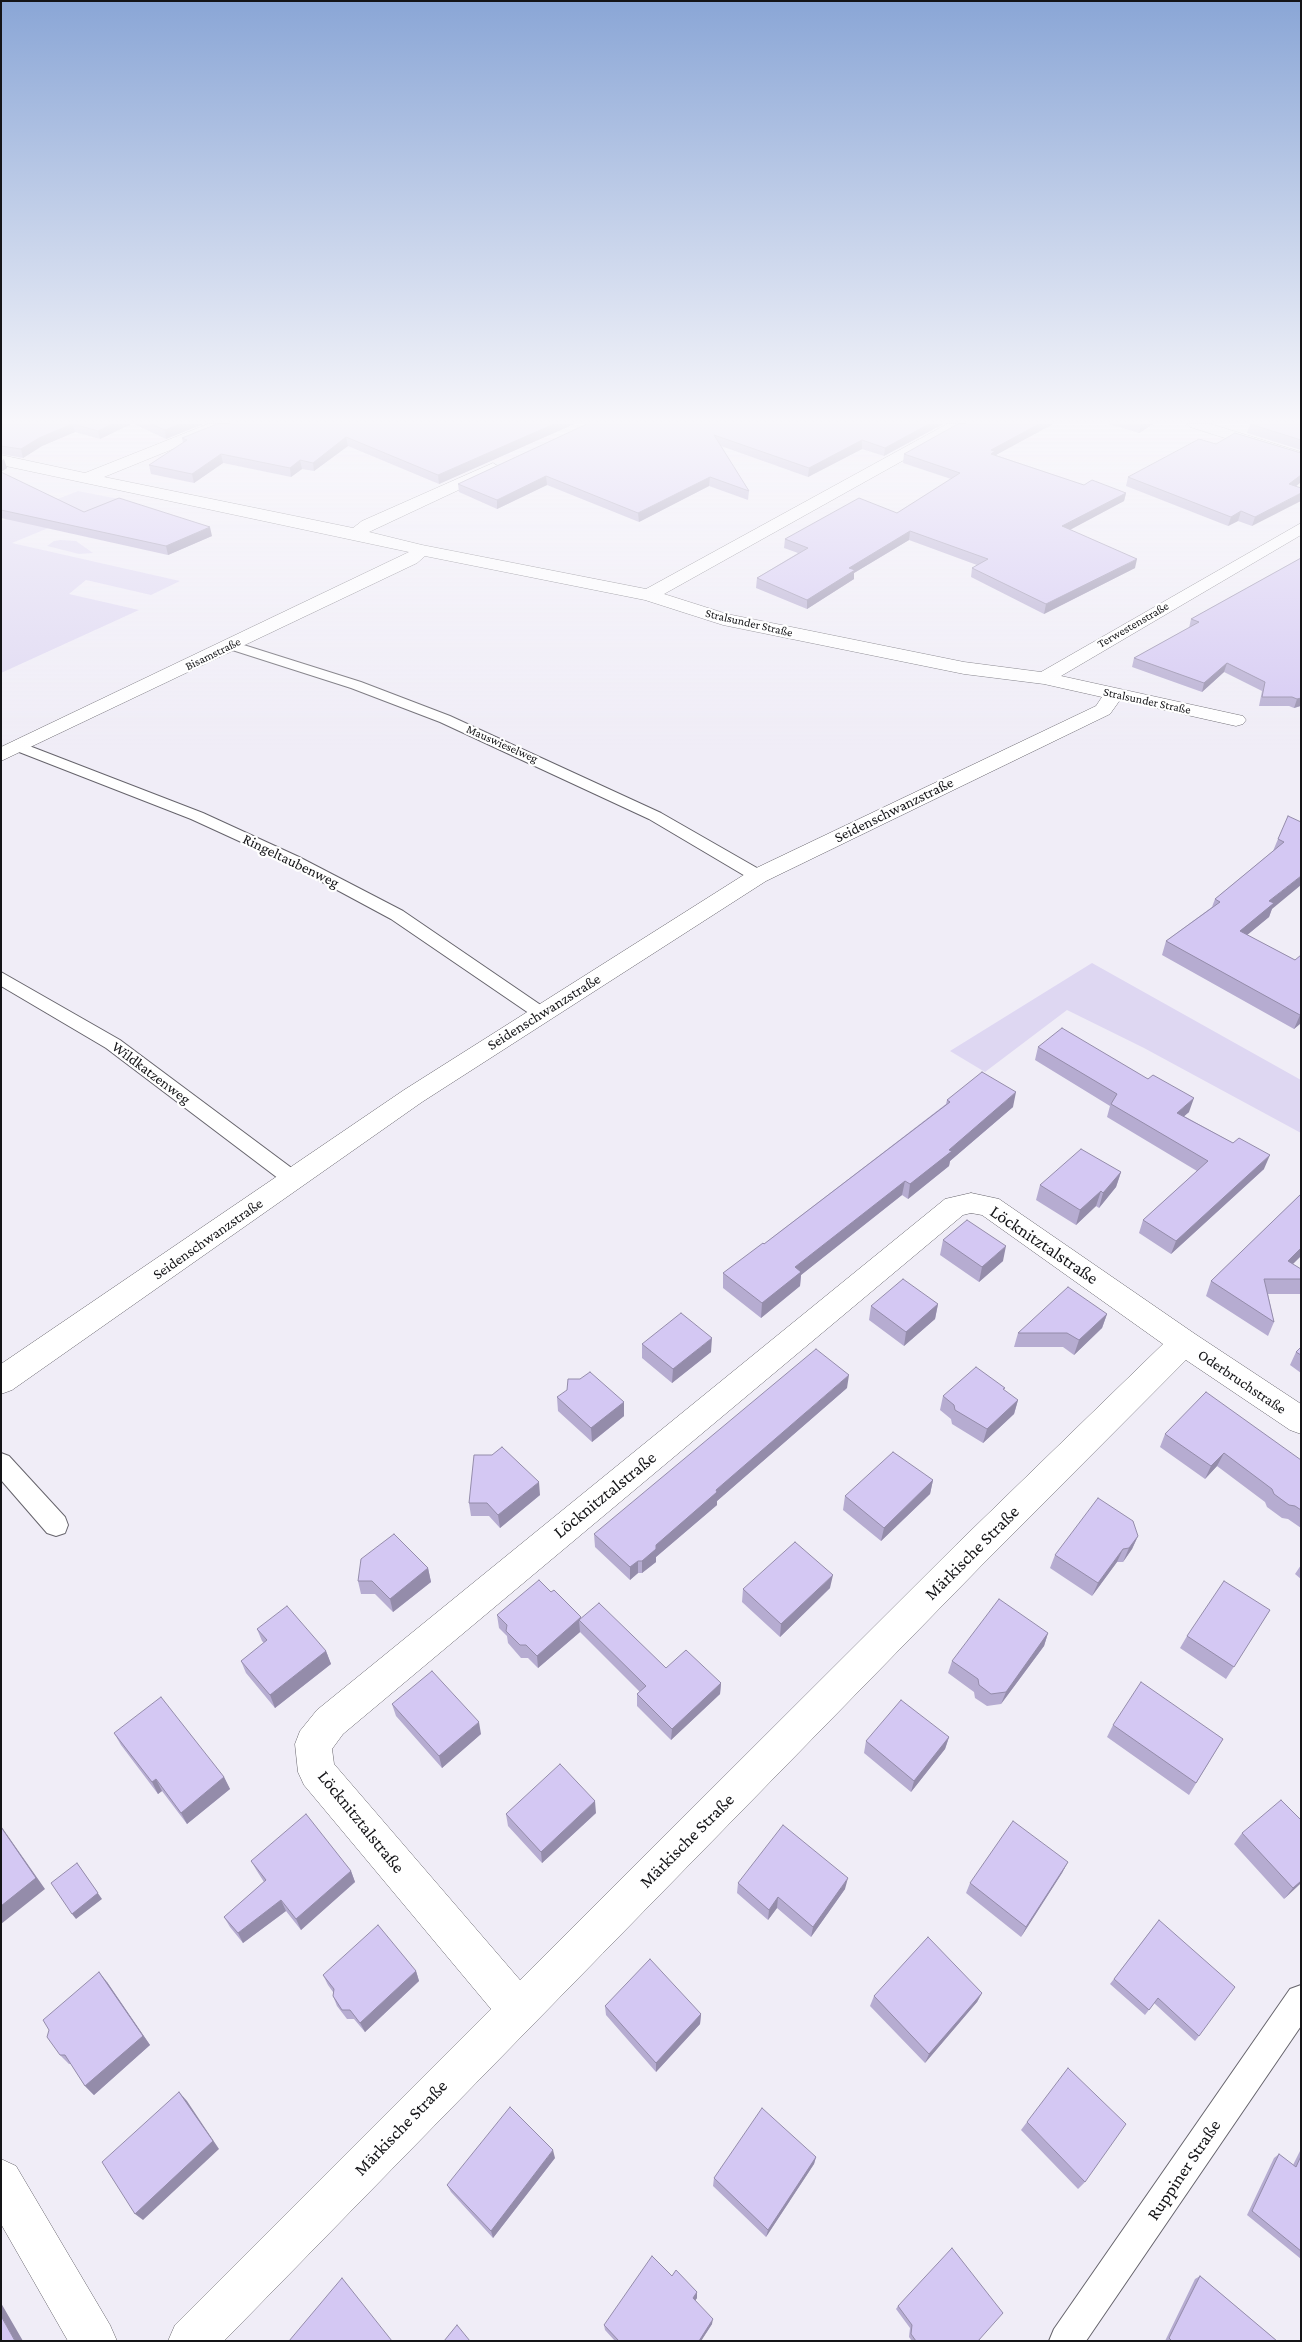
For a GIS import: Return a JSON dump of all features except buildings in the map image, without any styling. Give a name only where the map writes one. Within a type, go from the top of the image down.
[{"type":"street","name":"Stralsunder Straße","points":[[353,533],[422,550],[649,595],[722,619],[964,668],[1044,678],[1236,720]]},
{"type":"street","points":[[649,595],[761,533]]},
{"type":"street","name":"Terwestenstraße","points":[[1044,678],[1292,533]]},
{"type":"street","name":"Bisamstraße","points":[[1,755],[411,559],[422,550]]},
{"type":"street","name":"Seidenschwanzstraße","points":[[1,1381],[413,1096],[758,876],[1103,710],[1114,694]]},
{"type":"street","name":"Löcknitztalstraße","points":[[519,2010],[317,1772],[313,1744],[330,1722],[955,1206],[971,1203],[989,1206],[1184,1343]]},
{"type":"street","name":"Oderbruchstraße","points":[[1184,1343],[1301,1421]]},
{"type":"street","name":"Märkische Straße","points":[[191,2341],[962,1562],[1184,1343]]},
{"type":"street","points":[[1,2180],[94,2341]]},
{"type":"lane","name":"Mauswieselweg","points":[[231,645],[356,685],[445,719],[655,816],[758,876]]},
{"type":"lane","name":"Ringeltaubenweg","points":[[19,747],[197,816],[294,860],[397,915],[542,1014]]},
{"type":"lane","name":"Wildkatzenweg","points":[[1,978],[113,1044],[294,1180]]},
{"type":"lane","points":[[1,1464],[56,1525]]},
{"type":"lane","name":"Ruppiner Straße","points":[[1066,2341],[1301,2000]]},
{"type":"shaded area","points":[[1,533],[36,533],[12,543],[180,581],[151,595],[86,580],[69,594],[139,610],[1,673]]},
{"type":"shaded area","points":[[54,541],[76,541],[93,553],[79,554],[47,546]]},
{"type":"shaded area","points":[[1092,963],[1301,1080],[1301,1133],[1144,1048],[1067,1010],[985,1072],[950,1051]]}]
